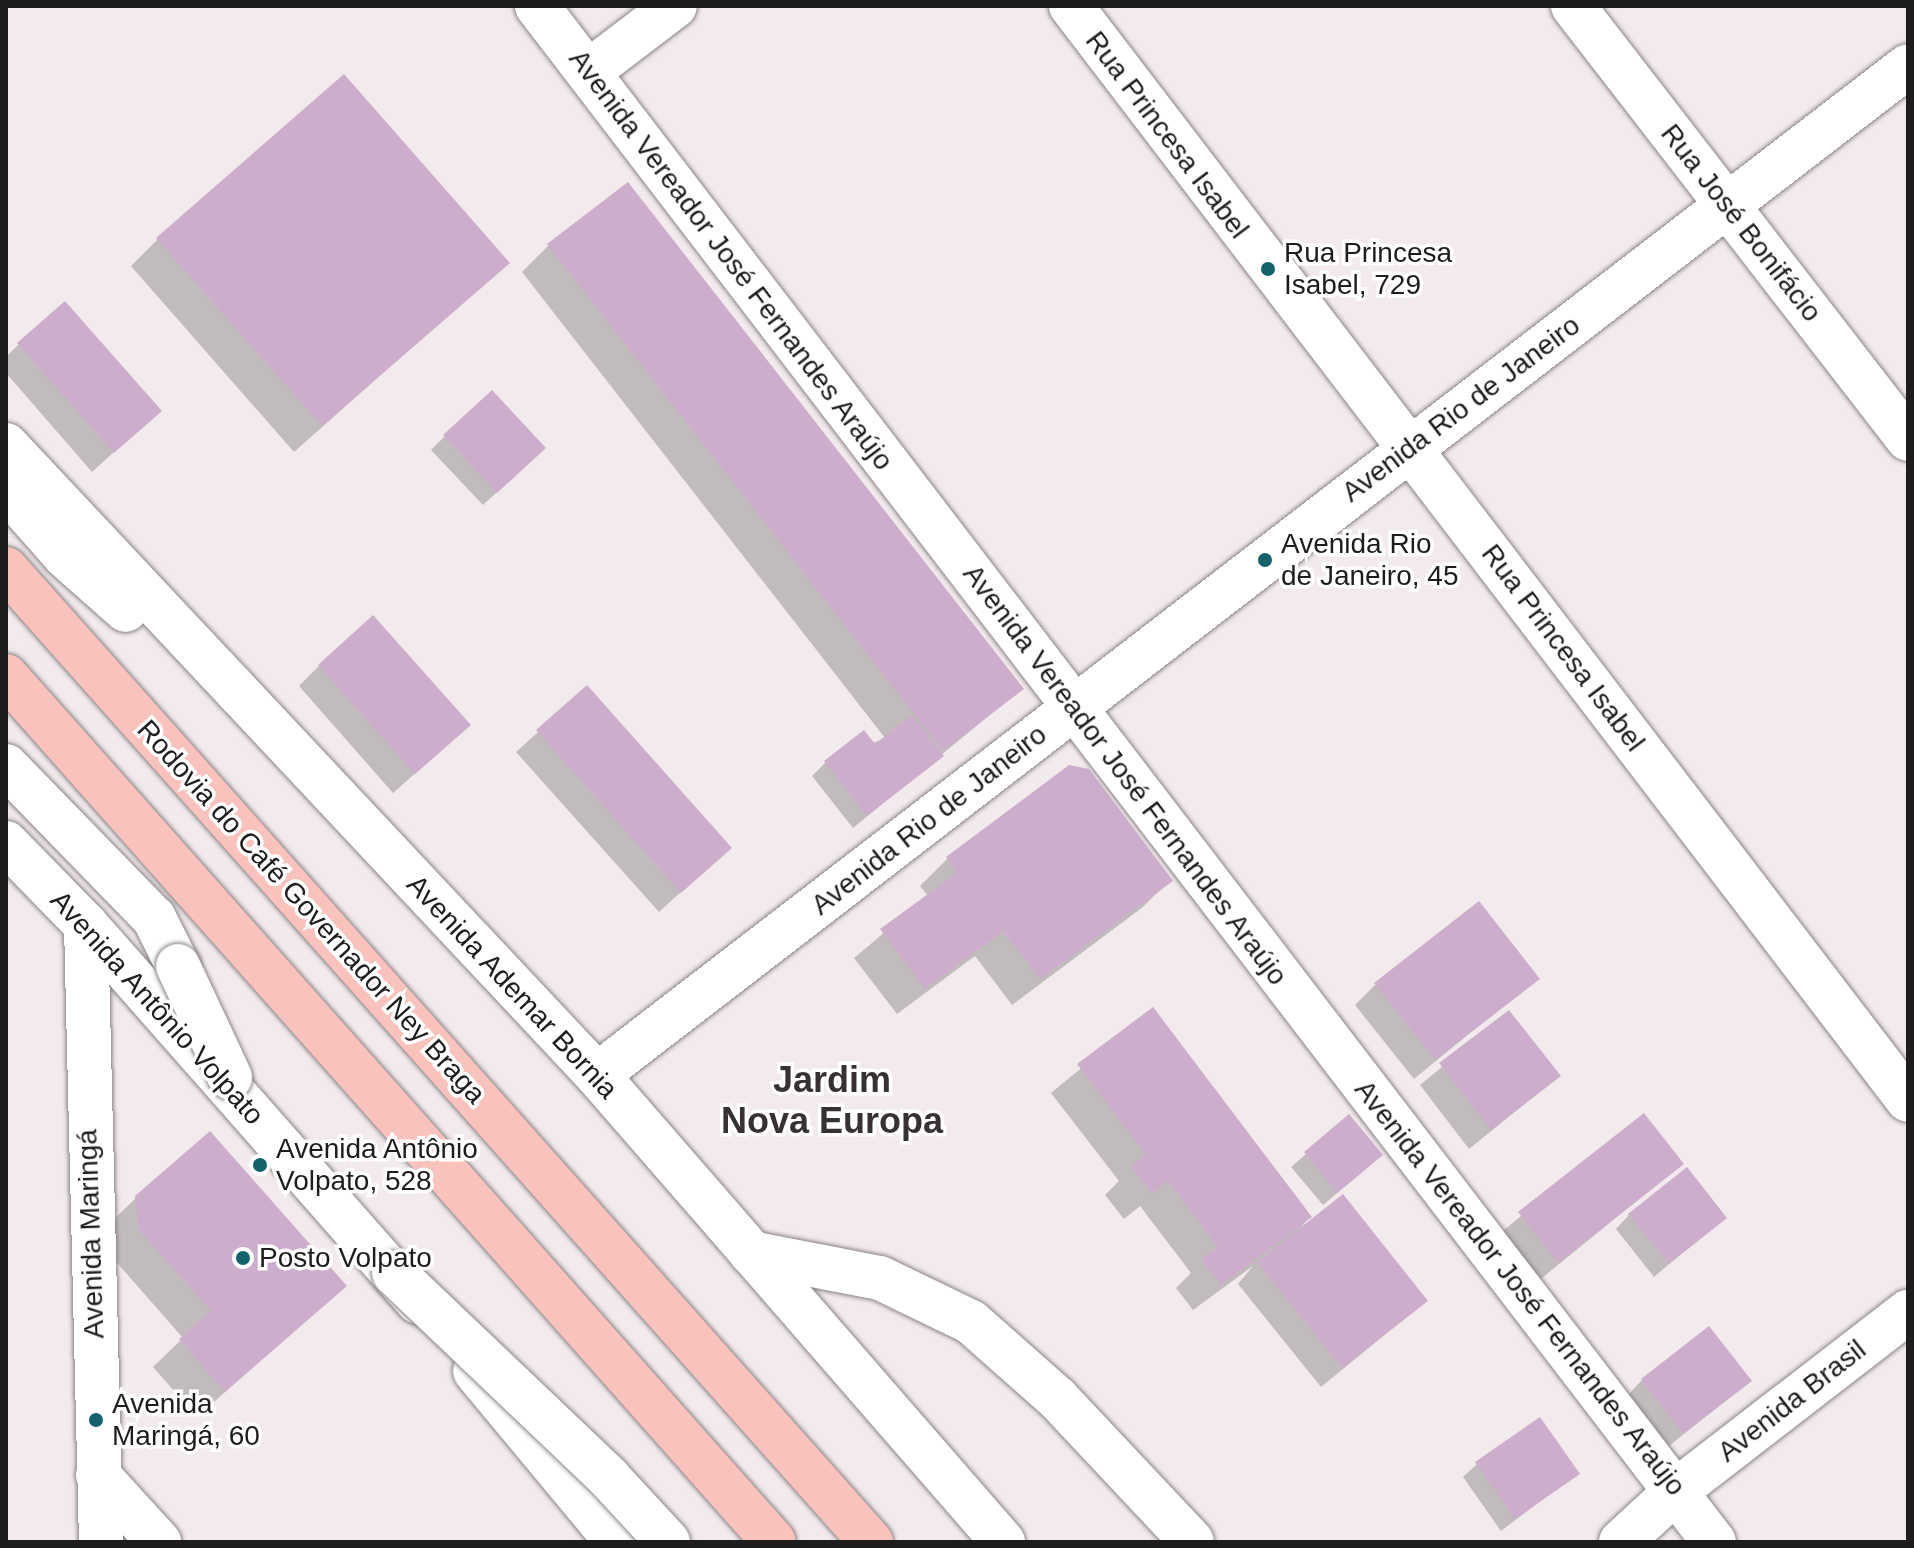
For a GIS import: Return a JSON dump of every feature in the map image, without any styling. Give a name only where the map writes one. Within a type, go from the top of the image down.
[{"type":"highway","name":"Rodovia do Café Governador Ney Braga","points":[[6,569],[871,1542]]},
{"type":"highway","points":[[6,676],[774,1542]]},
{"type":"street","name":"Avenida Vereador José Fernandes Araújo","points":[[537,6],[1714,1542]]},
{"type":"street","points":[[588,72],[675,6]]},
{"type":"street","name":"Rua Princesa Isabel","points":[[1071,6],[1908,1100]]},
{"type":"street","name":"Rua José Bonifácio","points":[[1573,6],[1908,439]]},
{"type":"street","name":"Avenida Rio de Janeiro","points":[[597,1075],[1908,66]]},
{"type":"street","name":"Avenida Ademar Bornia","points":[[6,445],[597,1075],[1003,1542]]},
{"type":"street","points":[[6,489],[65,556],[328,789]]},
{"type":"street","points":[[6,766],[154,918],[236,1089]]},
{"type":"street","name":"Avenida Antônio Volpato","points":[[6,843],[86,925],[236,1089],[394,1273],[617,1542]]},
{"type":"street","name":"Avenida Maringá","points":[[86,925],[101,1542]]},
{"type":"street","points":[[764,1267],[820,1374],[967,1542]]},
{"type":"street","points":[[764,1267],[880,1278],[971,1322],[1057,1398],[1192,1542]]},
{"type":"street","points":[[394,1273],[609,1478],[668,1542]]},
{"type":"street","name":"Avenida Brasil","points":[[1621,1542],[1676,1491],[1908,1312]]},
{"type":"street","points":[[98,1475],[159,1542]]},
{"type":"building","points":[[344,74],[510,263],[322,426],[156,238]]},
{"type":"building","points":[[628,182],[1024,689],[943,751],[547,244]]},
{"type":"building","points":[[65,301],[162,411],[114,453],[17,343]]},
{"type":"building","points":[[492,390],[546,448],[497,493],[443,435]]},
{"type":"building","points":[[373,615],[471,725],[415,774],[318,665]]},
{"type":"building","points":[[587,685],[732,848],[681,893],[536,730]]},
{"type":"building","points":[[912,715],[944,756],[867,816],[824,761],[864,730],[875,744]]},
{"type":"building","points":[[1069,765],[1089,769],[1173,881],[1040,979],[1003,931],[925,989],[880,929],[957,873],[946,857]]},
{"type":"building","points":[[1479,901],[1540,979],[1435,1060],[1374,983]]},
{"type":"building","points":[[1153,1007],[1312,1217],[1221,1285],[1201,1260],[1218,1247],[1168,1181],[1151,1193],[1131,1166],[1146,1155],[1077,1064]]},
{"type":"building","points":[[1509,1010],[1561,1076],[1491,1130],[1439,1063]]},
{"type":"building","points":[[1644,1113],[1684,1164],[1558,1263],[1518,1212]]},
{"type":"building","points":[[1349,1114],[1383,1155],[1337,1193],[1304,1152]]},
{"type":"building","name":"Posto Volpato","points":[[210,1131],[347,1286],[225,1392],[179,1339],[211,1311],[139,1230],[135,1196]]},
{"type":"building","points":[[1687,1167],[1727,1218],[1669,1264],[1628,1214]]},
{"type":"building","points":[[1343,1194],[1428,1301],[1342,1368],[1257,1262]]},
{"type":"building","points":[[1709,1326],[1752,1381],[1683,1434],[1641,1379]]},
{"type":"building","points":[[1540,1417],[1580,1474],[1515,1519],[1475,1462]]},
{"type":"place","name":"Rua Princesa Isabel, 729","points":[[1268,269]]},
{"type":"place","name":"Avenida Rio de Janeiro, 45","points":[[1265,560]]},
{"type":"place","name":"Avenida Antônio Volpato, 528","points":[[260,1165]]},
{"type":"place","name":"Posto Volpato","points":[[243,1258]]},
{"type":"place","name":"Avenida Maringá, 60","points":[[96,1420]]},
{"type":"district","name":"Jardim Nova Europa","points":[[832,1100]]}]
